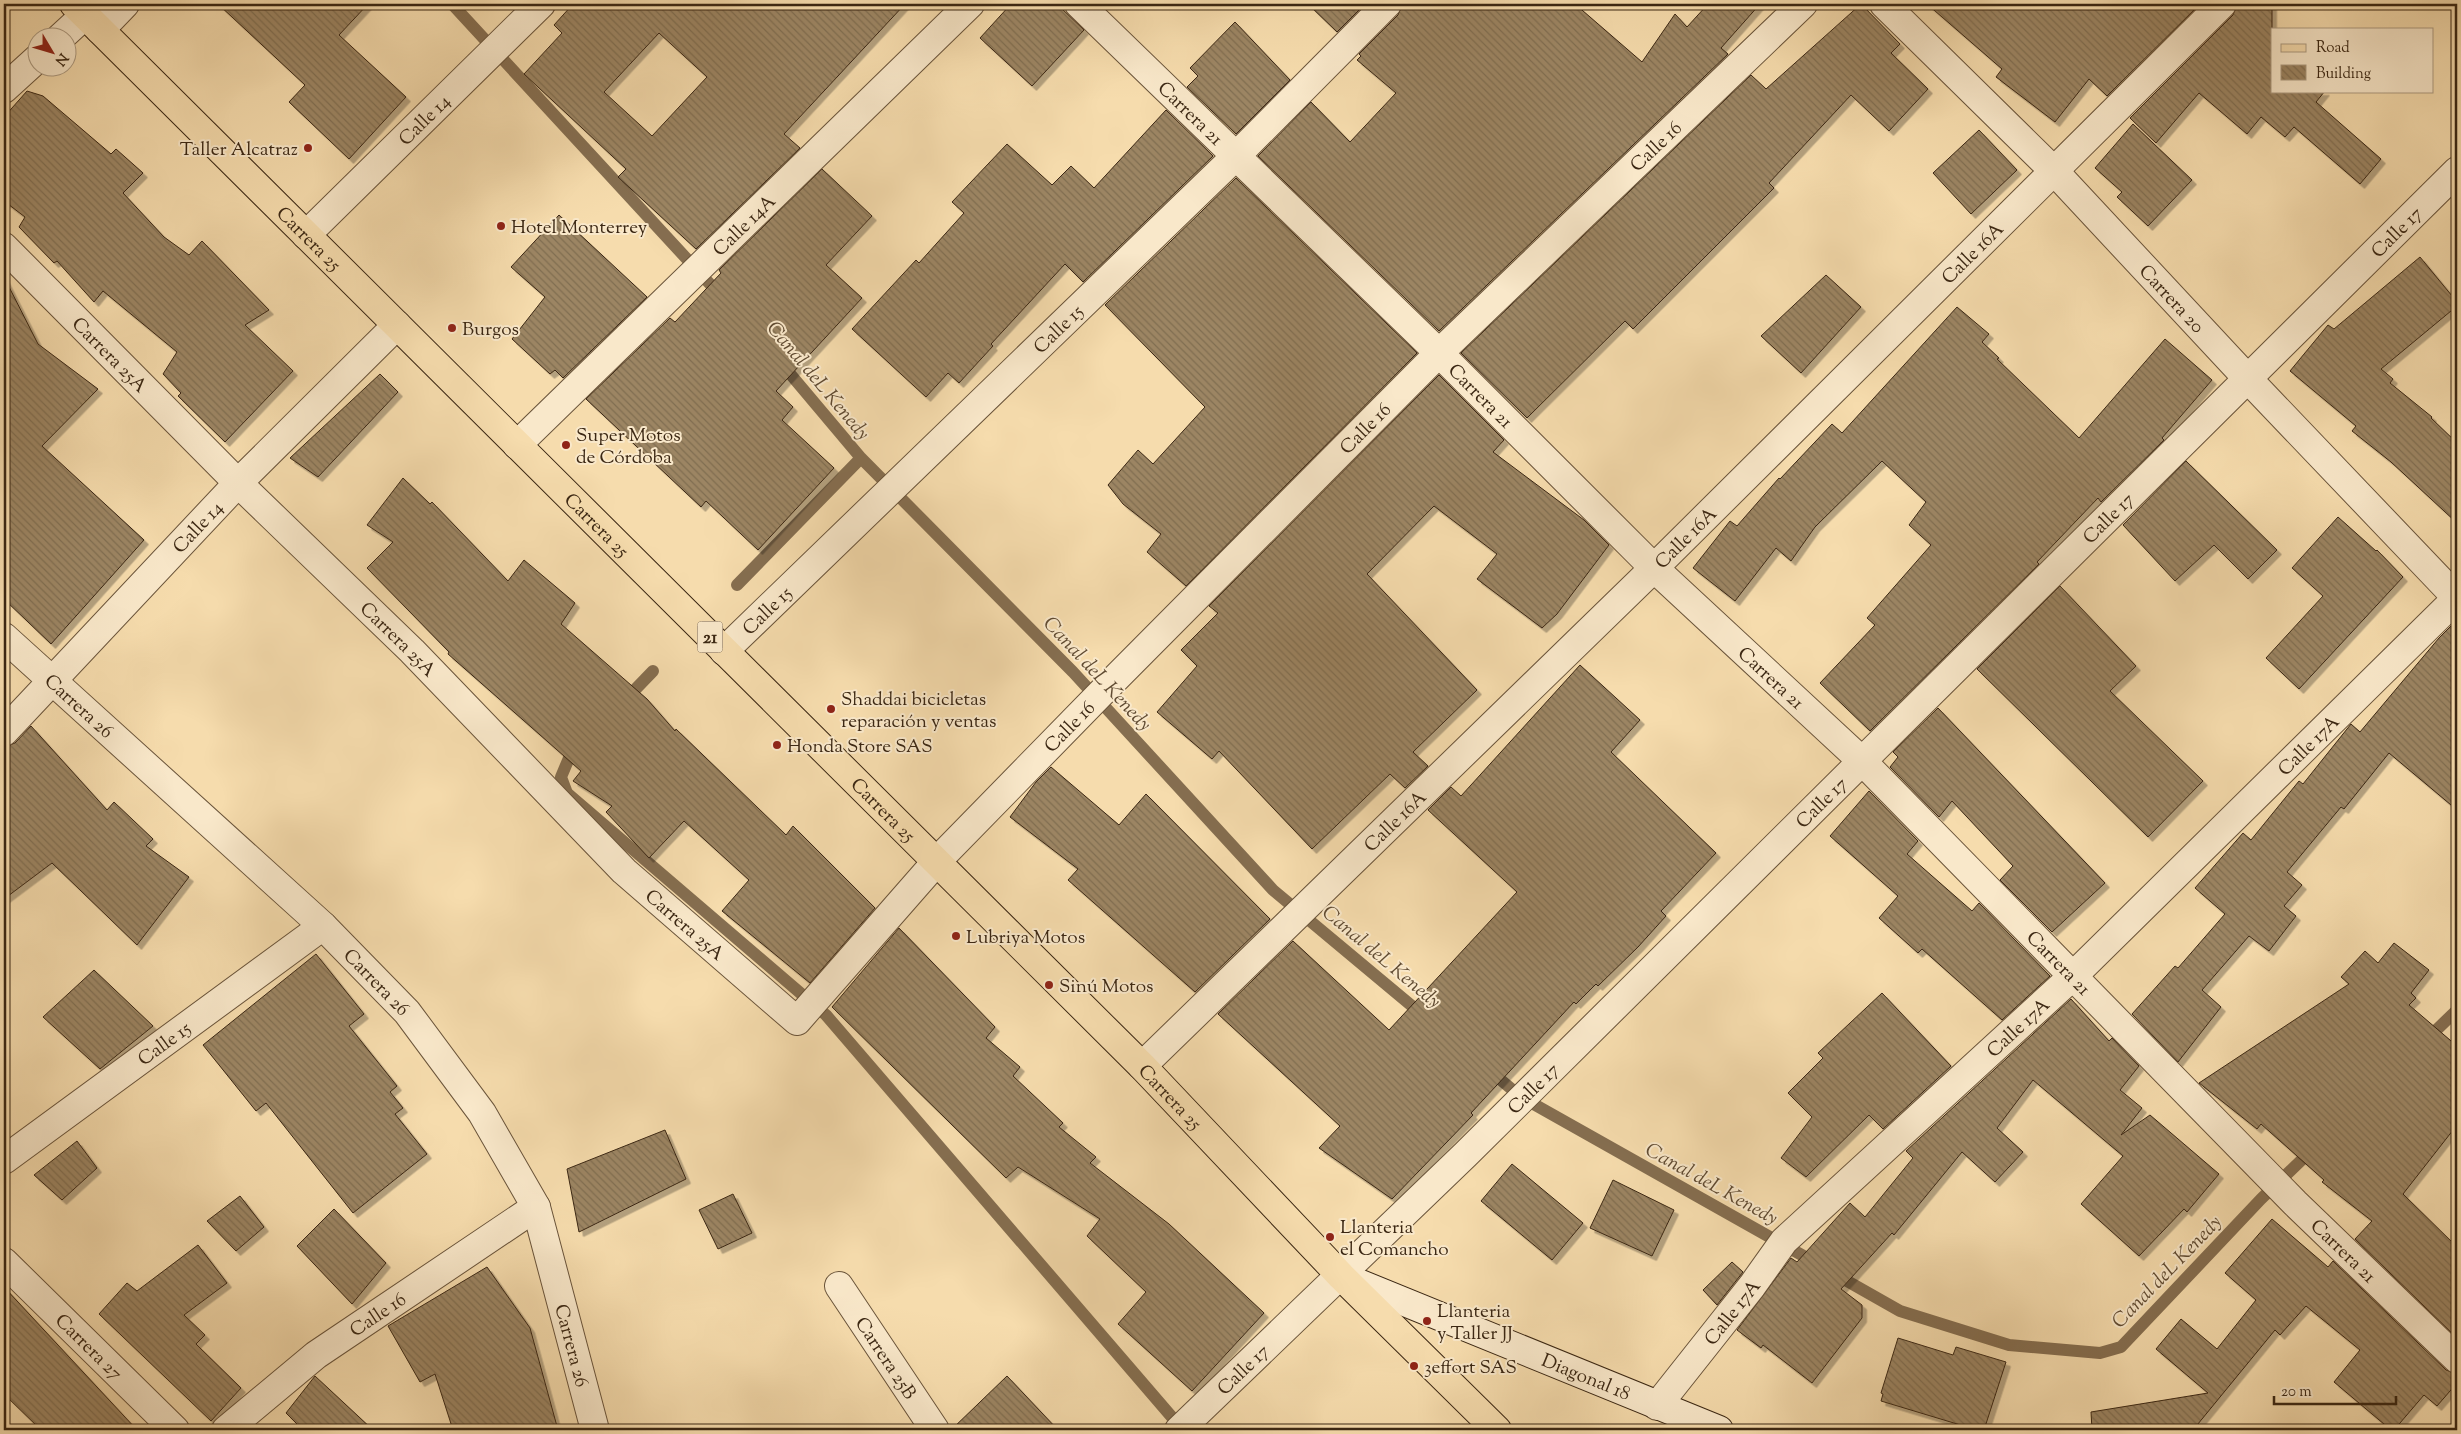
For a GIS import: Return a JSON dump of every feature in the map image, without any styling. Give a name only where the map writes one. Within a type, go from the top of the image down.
[{"type":"main road","name":"Carrera 25","points":[[86,16],[1142,1066],[1341,1276],[1497,1430]]},
{"type":"street","points":[[72,28],[86,16],[125,4]]},
{"type":"street","name":"Calle 14","points":[[306,235],[541,4]]},
{"type":"street","name":"Calle 14A","points":[[518,445],[970,4]]},
{"type":"street","name":"Carrera 21","points":[[1079,4],[1439,353],[1654,568],[1863,762],[2295,1203],[2457,1359]]},
{"type":"street","name":"Calle 15","points":[[724,651],[1236,156],[1386,4]]},
{"type":"street","name":"Calle 16","points":[[798,1020],[936,861],[1108,686],[1439,353],[1803,4]]},
{"type":"street","name":"Carrera 20","points":[[1884,4],[2055,172],[2247,378],[2457,598]]},
{"type":"street","name":"Calle 16A","points":[[1142,1066],[1654,568],[2055,172],[2222,4]]},
{"type":"street","points":[[4,89],[28,67]]},
{"type":"street","name":"Calle 17","points":[[1179,1430],[1466,1154],[2457,171]]},
{"type":"street","name":"Carrera 25A","points":[[4,247],[238,483],[412,651],[624,871],[795,1022],[798,1020]]},
{"type":"street","name":"Calle 14","points":[[4,732],[238,483],[397,325]]},
{"type":"street","name":"Calle 17A","points":[[1657,1406],[1752,1286],[1784,1241],[1814,1211],[2073,976],[2457,598]]},
{"type":"street","name":"Carrera 26","points":[[4,637],[50,681],[323,926],[407,1012],[482,1113],[536,1207],[595,1430]]},
{"type":"street","name":"Calle 15","points":[[4,1160],[323,926]]},
{"type":"street","name":"Calle 16","points":[[226,1430],[316,1355],[536,1207]]},
{"type":"street","name":"Carrera 27","points":[[4,1262],[175,1430]]},
{"type":"street","name":"Diagonal 18","points":[[1341,1276],[1719,1430]]},
{"type":"street","name":"Carrera 25B","points":[[838,1286],[935,1430]]},
{"type":"building","points":[[218,4],[368,4],[339,35],[406,97],[349,159],[289,102],[305,85]]},
{"type":"building","points":[[573,4],[905,4],[784,134],[800,148],[696,249],[618,177],[626,169],[524,74],[562,33],[554,25]],"holes":[[[659,33],[707,77],[652,136],[604,92]]]},
{"type":"building","points":[[1011,4],[1057,4],[1084,30],[1032,86],[980,38]]},
{"type":"building","points":[[1308,4],[1365,4],[1337,32]]},
{"type":"building","points":[[1402,4],[1575,4],[1642,62],[1675,14],[1687,27],[1708,4],[1760,4],[1721,48],[1728,54],[1439,331],[1258,156],[1311,102],[1350,142],[1396,93],[1357,60],[1361,56],[1359,54],[1398,15]]},
{"type":"building","points":[[1861,4],[1900,44],[1891,53],[1928,89],[1889,131],[1851,95],[1769,183],[1774,188],[1633,329],[1625,321],[1527,418],[1461,353],[1751,75],[1766,89]]},
{"type":"building","points":[[1927,4],[2200,4],[2107,96],[2089,79],[2055,122],[1996,77],[2002,69]]},
{"type":"building","points":[[2237,4],[2272,4],[2271,92],[2324,92],[2316,102],[2381,159],[2360,184],[2294,127],[2285,137],[2261,117],[2247,134],[2199,93],[2156,143],[2130,118],[2233,15]]},
{"type":"building","points":[[1235,22],[1290,80],[1236,134],[1187,87],[1198,76],[1190,68]]},
{"type":"building","points":[[27,91],[43,96],[111,154],[116,149],[143,173],[123,193],[164,237],[189,255],[202,241],[269,310],[245,325],[293,371],[225,442],[178,396],[181,393],[163,374],[177,352],[103,291],[94,302],[57,261],[54,263],[19,227],[25,217],[4,201],[4,117]]},
{"type":"building","points":[[1166,110],[1213,156],[1083,282],[1065,264],[991,344],[993,346],[959,383],[948,373],[926,397],[852,329],[916,260],[919,263],[964,213],[952,202],[1007,144],[1052,185],[1071,166],[1094,188]]},
{"type":"building","points":[[2133,124],[2192,180],[2148,226],[2117,197],[2122,192],[2095,168]]},
{"type":"building","points":[[1979,130],[2017,170],[1971,214],[1933,173]]},
{"type":"building","points":[[822,169],[872,216],[826,265],[862,298],[776,391],[793,407],[782,420],[834,468],[758,550],[706,501],[701,507],[586,399],[670,318],[675,322],[721,273],[719,270]]},
{"type":"building","points":[[1236,178],[1417,353],[1186,586],[1147,552],[1161,534],[1123,504],[1108,485],[1138,450],[1153,464],[1205,407],[1105,305]]},
{"type":"building","points":[[559,215],[647,297],[563,378],[555,370],[550,374],[512,339],[545,297],[511,267]]},
{"type":"building","points":[[2420,257],[2457,302],[2457,306],[2381,369],[2393,379],[2390,383],[2432,417],[2457,443],[2457,523],[2391,462],[2352,431],[2356,426],[2290,371],[2328,325],[2334,329]]},
{"type":"building","points":[[1826,275],[1861,307],[1801,373],[1761,336]]},
{"type":"building","points":[[4,277],[38,344],[98,389],[42,446],[144,540],[51,644],[4,599]]},
{"type":"building","points":[[1957,307],[1989,334],[1982,342],[1999,358],[1997,359],[2079,438],[2165,339],[2212,380],[2162,438],[2164,440],[2101,502],[2098,498],[2037,562],[2039,564],[1870,731],[1820,683],[1875,625],[1867,618],[1931,545],[1909,525],[1926,502],[1882,461],[1815,527],[1791,561],[1776,548],[1735,601],[1693,568],[1730,521],[1737,526],[1779,478],[1832,424],[1842,433]]},
{"type":"building","points":[[380,374],[398,392],[318,477],[290,458]]},
{"type":"building","points":[[1439,375],[1504,440],[1493,452],[1584,520],[1609,545],[1557,614],[1542,628],[1477,579],[1497,554],[1434,506],[1367,574],[1477,690],[1413,752],[1428,766],[1405,788],[1390,774],[1312,849],[1219,751],[1212,759],[1157,712],[1197,666],[1181,650],[1218,613],[1209,606]]},
{"type":"building","points":[[2186,461],[2277,550],[2248,579],[2214,545],[2175,581],[2123,525]]},
{"type":"building","points":[[403,478],[430,504],[432,502],[508,581],[524,560],[575,603],[561,624],[647,699],[675,731],[676,729],[786,835],[793,826],[875,908],[810,983],[722,911],[749,880],[684,821],[649,858],[606,812],[612,806],[573,781],[581,771],[448,654],[449,652],[367,568],[393,542],[367,525]]},
{"type":"building","points":[[2338,517],[2377,550],[2403,577],[2299,689],[2266,658],[2323,596],[2292,568]]},
{"type":"building","points":[[2060,586],[2136,666],[2110,691],[2203,781],[2148,837],[1977,669]]},
{"type":"building","points":[[2457,620],[2457,810],[2389,753],[2344,809],[2341,807],[2287,872],[2302,885],[2284,906],[2296,916],[2269,951],[2249,936],[2202,990],[2221,1007],[2178,1062],[2132,1014],[2175,966],[2178,968],[2225,914],[2195,888],[2243,833],[2251,840],[2299,781],[2303,784],[2351,724],[2360,732],[2439,638]]},
{"type":"building","points":[[1580,665],[1640,720],[1611,752],[1716,853],[1661,911],[1666,916],[1638,947],[1598,986],[1596,984],[1576,1004],[1574,1002],[1471,1113],[1473,1115],[1392,1199],[1319,1148],[1340,1126],[1218,1014],[1293,941],[1389,1030],[1517,892],[1428,810],[1451,787],[1461,796]]},
{"type":"building","points":[[1938,708],[2105,883],[2052,932],[2000,880],[2013,866],[1952,801],[1939,817],[1890,767],[1898,757],[1893,752]]},
{"type":"building","points":[[31,726],[107,810],[114,802],[153,839],[146,846],[189,877],[137,945],[52,863],[4,899],[4,747],[15,743]]},
{"type":"building","points":[[1051,767],[1119,825],[1146,794],[1270,919],[1195,992],[1068,880],[1078,869],[1010,817],[1036,782]]},
{"type":"building","points":[[1869,791],[1918,841],[1907,854],[1972,911],[1979,903],[2050,976],[2002,1020],[1922,949],[1918,953],[1879,918],[1898,896],[1830,836]]},
{"type":"building","points":[[899,928],[995,1027],[986,1038],[1020,1067],[1013,1076],[1063,1123],[1059,1127],[1096,1157],[1090,1163],[1169,1224],[1264,1313],[1192,1391],[1118,1324],[1146,1292],[1087,1236],[1100,1219],[1018,1167],[1006,1178],[832,1007]]},
{"type":"building","points":[[2394,943],[2429,970],[2411,993],[2416,998],[2409,1005],[2457,1046],[2457,1125],[2403,1194],[2457,1247],[2457,1338],[2355,1239],[2372,1221],[2322,1182],[2324,1180],[2261,1124],[2257,1129],[2199,1083],[2349,984],[2341,977],[2365,951],[2378,963]]},
{"type":"building","points":[[316,954],[364,1014],[349,1026],[397,1086],[390,1092],[403,1108],[395,1114],[427,1154],[353,1213],[266,1103],[256,1111],[203,1045]]},
{"type":"building","points":[[94,970],[153,1026],[100,1069],[43,1017]]},
{"type":"building","points":[[1882,993],[1951,1066],[1883,1129],[1869,1115],[1806,1177],[1781,1158],[1812,1117],[1788,1093],[1823,1058],[1818,1053]]},
{"type":"building","points":[[2071,999],[2109,1041],[2112,1038],[2139,1066],[2120,1090],[2142,1108],[2121,1135],[2150,1115],[2219,1174],[2187,1212],[2184,1209],[2139,1256],[2081,1204],[2123,1156],[2033,1080],[1997,1128],[2023,1152],[1995,1182],[1962,1152],[1894,1235],[1892,1233],[1841,1289],[1862,1305],[1862,1318],[1812,1383],[1763,1345],[1761,1348],[1737,1330],[1791,1258],[1797,1262],[1850,1203],[1865,1217],[1913,1158],[1906,1151]]},
{"type":"building","points":[[665,1130],[686,1179],[579,1232],[567,1169]]},
{"type":"building","points":[[77,1141],[97,1168],[62,1200],[34,1175]]},
{"type":"building","points":[[1512,1164],[1583,1223],[1552,1260],[1481,1201]]},
{"type":"building","points":[[1613,1180],[1674,1210],[1652,1256],[1590,1228]]},
{"type":"building","points":[[733,1194],[752,1233],[718,1249],[699,1210]]},
{"type":"building","points":[[240,1196],[264,1227],[236,1251],[207,1221]]},
{"type":"building","points":[[334,1209],[386,1263],[352,1304],[297,1246]]},
{"type":"building","points":[[2272,1219],[2328,1267],[2333,1261],[2446,1370],[2457,1374],[2457,1383],[2437,1406],[2424,1395],[2394,1430],[2391,1430],[2334,1382],[2360,1350],[2306,1306],[2280,1335],[2275,1330],[2193,1430],[2092,1430],[2091,1412],[2208,1393],[2156,1349],[2181,1319],[2217,1349],[2256,1300],[2225,1273]]},
{"type":"building","points":[[198,1245],[227,1283],[184,1315],[205,1335],[196,1344],[241,1388],[211,1421],[99,1314],[127,1283],[137,1291]]},
{"type":"building","points":[[1732,1262],[1743,1272],[1717,1305],[1703,1290]]},
{"type":"building","points":[[487,1267],[530,1328],[558,1430],[453,1430],[435,1374],[420,1382],[388,1326]]},
{"type":"building","points":[[4,1287],[137,1430],[41,1430],[4,1394]]},
{"type":"building","points":[[1898,1338],[1953,1355],[1956,1347],[2006,1362],[1984,1430],[1977,1430],[1881,1401],[1883,1394],[1881,1393]]},
{"type":"building","points":[[315,1376],[373,1430],[303,1430],[286,1413]]},
{"type":"building","points":[[1007,1376],[1058,1430],[951,1430]]},
{"type":"waterway","name":"Canal deL Kenedy","points":[[452,4],[721,296]]},
{"type":"waterway","name":"Canal deL Kenedy","points":[[781,363],[861,458],[1073,672],[1273,890],[1424,1016]]},
{"type":"waterway","points":[[737,585],[861,458]]},
{"type":"waterway","points":[[625,700],[653,671]]},
{"type":"waterway","points":[[580,747],[569,758],[561,777],[567,793],[826,1015],[1183,1430]]},
{"type":"waterway","name":"Canal deL Kenedy","points":[[2425,1041],[2457,1010]]},
{"type":"waterway","name":"Canal deL Kenedy","points":[[1489,1070],[1521,1097],[1816,1263]]},
{"type":"waterway","name":"Canal deL Kenedy","points":[[1833,1273],[1900,1311],[2009,1345],[2100,1353],[2121,1347],[2261,1199],[2313,1149]]},
{"type":"place","name":"Taller Alcatraz","points":[[308,148]]},
{"type":"place","name":"Hotel Monterrey","points":[[501,226]]},
{"type":"place","name":"Burgos","points":[[452,328]]},
{"type":"place","name":"Super Motos de Córdoba","points":[[566,445]]},
{"type":"place","name":"Shaddai bicicletas reparación y ventas","points":[[831,709]]},
{"type":"place","name":"Honda Store SAS","points":[[777,745]]},
{"type":"place","name":"Lubriya Motos","points":[[956,936]]},
{"type":"place","name":"Sinú Motos","points":[[1049,985]]},
{"type":"place","name":"Llanteria el Comancho","points":[[1330,1237]]},
{"type":"place","name":"Llanteria y Taller JJ","points":[[1427,1321]]},
{"type":"place","name":"3effort SAS","points":[[1414,1366]]}]
